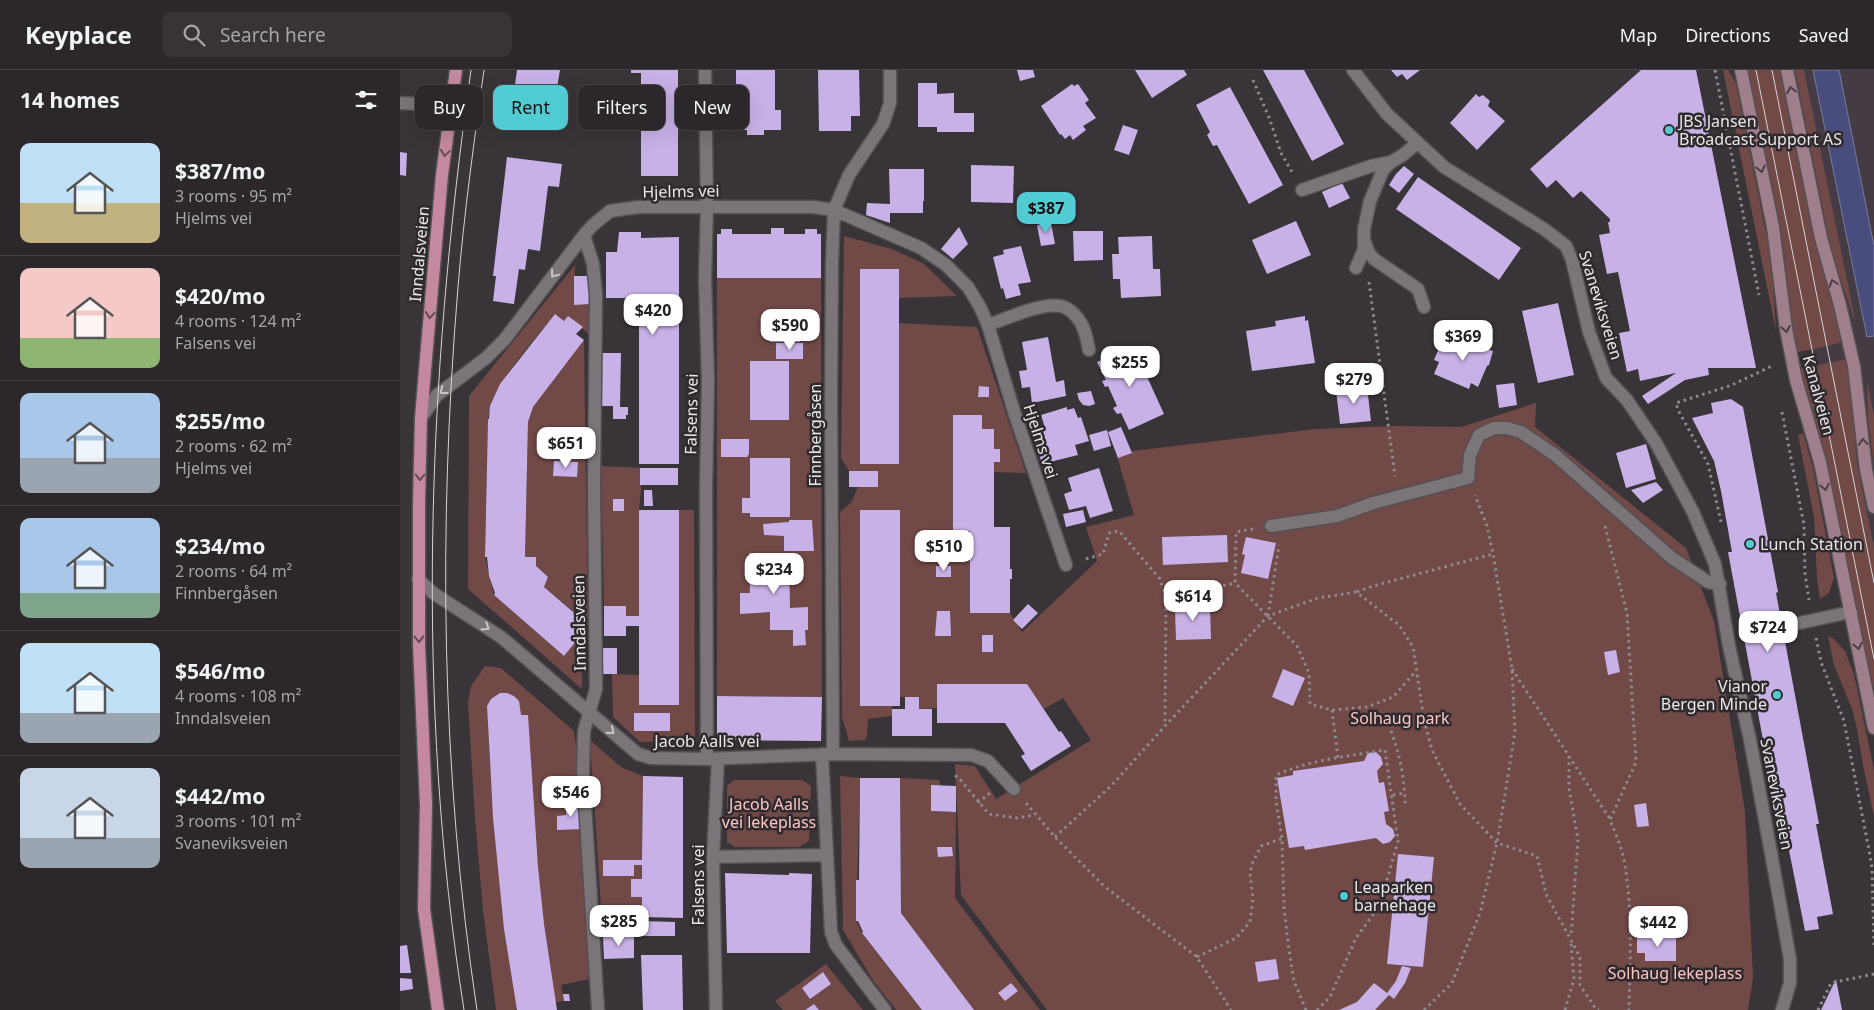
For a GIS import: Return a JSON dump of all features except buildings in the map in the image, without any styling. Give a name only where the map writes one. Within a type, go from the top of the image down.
[{"type":"main road","name":"Inndalsveien","points":[[454,85],[456,70]]},
{"type":"main road","name":"Kanalveien","points":[[1741,70],[1773,227],[1781,278],[1782,302],[1796,380],[1804,414],[1820,462],[1874,728]]},
{"type":"main road","name":"Kanalveien","points":[[1787,70],[1820,238],[1840,305],[1854,366],[1866,470],[1874,508]]},
{"type":"main road","name":"Inndalsveien","points":[[438,1010],[424,909],[426,804],[418,579],[421,418],[443,170],[448,130]]},
{"type":"street","name":"Falsens vei","points":[[705,70],[707,206],[705,278],[708,381],[706,489],[716,1010]]},
{"type":"street","name":"Finnbergåsen","points":[[885,1010],[836,945],[831,932],[826,854],[834,210],[849,174],[883,124],[890,103],[890,70]]},
{"type":"street","name":"Svaneviksveien","points":[[1353,70],[1387,114],[1444,167],[1544,229],[1566,246],[1572,260],[1590,332],[1606,378],[1627,400],[1656,444],[1693,512],[1716,564],[1729,646],[1750,740],[1790,958],[1790,983],[1782,1010]]},
{"type":"street","points":[[400,103],[415,104]]},
{"type":"street","points":[[1302,190],[1371,166],[1390,162],[1403,156],[1417,143]]},
{"type":"street","points":[[1356,268],[1364,249],[1370,201],[1383,170],[1390,162]]},
{"type":"street","name":"Hjelms vei","points":[[421,418],[437,395],[486,358],[505,339],[592,225],[610,211],[639,207],[707,206],[813,207],[834,210],[921,248],[946,265],[968,287],[988,325],[1015,415],[1066,565]]},
{"type":"street","name":"Inndalsveien","points":[[584,235],[593,264],[596,294],[594,482],[596,689],[584,731],[583,773],[598,1010]]},
{"type":"street","points":[[1364,240],[1368,253],[1418,290],[1424,307]]},
{"type":"street","points":[[988,325],[1036,309],[1060,306],[1071,311],[1079,319],[1089,350]]},
{"type":"street","points":[[1271,526],[1337,516],[1468,478],[1470,455],[1478,435],[1494,428],[1507,428],[1521,432],[1555,455],[1672,558],[1708,582],[1720,584]]},
{"type":"street","name":"Jacob Aalls vei","points":[[418,579],[432,593],[501,637],[638,754],[651,758],[712,759],[827,754],[971,755],[988,761],[1014,789]]},
{"type":"street","points":[[1785,626],[1851,612]]},
{"type":"street","points":[[713,857],[826,854]]},
{"type":"path","points":[[1715,70],[1760,299]]},
{"type":"path","points":[[506,85],[507,80]]},
{"type":"path","points":[[1253,80],[1270,120],[1281,153],[1302,190]]},
{"type":"path","points":[[1369,279],[1398,497]]},
{"type":"path","points":[[1771,356],[1775,375]]},
{"type":"path","points":[[1723,529],[1708,464],[1676,403],[1732,385],[1773,366]]},
{"type":"path","points":[[1780,403],[1804,525],[1805,574],[1820,662],[1844,722],[1872,868],[1874,948]]},
{"type":"path","points":[[1424,1010],[1452,983],[1480,913],[1497,843],[1515,732],[1512,669],[1493,554],[1487,526],[1468,478]]},
{"type":"path","points":[[1596,492],[1627,613],[1636,762],[1610,820]]},
{"type":"path","points":[[1268,616],[1279,541],[1271,526]]},
{"type":"path","points":[[1066,565],[1103,554],[1109,533],[1119,531],[1160,579],[1166,598],[1165,726]]},
{"type":"path","points":[[1236,532],[1235,583],[1296,646],[1309,673],[1310,704],[1332,710],[1367,707],[1393,697],[1416,672]]},
{"type":"path","points":[[1055,837],[1112,786],[1165,726],[1268,616],[1318,598],[1356,592],[1493,554]]},
{"type":"path","points":[[1166,598],[1235,583]]},
{"type":"path","points":[[1356,592],[1399,625],[1413,647],[1416,672],[1432,750],[1460,804],[1497,843],[1537,856],[1546,894],[1580,957],[1580,985],[1596,1008],[1600,1010]]},
{"type":"path","points":[[1512,669],[1610,820],[1624,858],[1628,890],[1629,1010]]},
{"type":"path","points":[[1332,710],[1338,758]]},
{"type":"path","points":[[1391,731],[1396,745],[1405,793],[1405,805]]},
{"type":"path","points":[[1306,1010],[1292,973],[1284,908],[1282,839],[1276,801],[1276,776],[1287,770],[1338,758],[1385,750],[1393,795],[1398,841],[1380,905],[1356,938],[1330,997],[1317,1010]]},
{"type":"path","points":[[1565,1010],[1574,980],[1571,938],[1578,840],[1569,788],[1569,756]]},
{"type":"path","points":[[951,774],[958,777],[989,814],[1017,818],[1036,815]]},
{"type":"path","points":[[1014,789],[1055,837],[1104,886],[1197,957],[1231,1010]]},
{"type":"path","points":[[1393,795],[1405,793]]},
{"type":"path","points":[[1197,957],[1236,938],[1250,922],[1253,898],[1250,873],[1252,864],[1261,846],[1282,839]]},
{"type":"path","points":[[1818,1010],[1831,983],[1874,974]]},
{"type":"shaded area","points":[[1757,70],[1874,70],[1874,676],[1844,525]]},
{"type":"green space","points":[[1723,70],[1728,70],[1736,83],[1769,248],[1776,331]]},
{"type":"green space","points":[[1748,70],[1780,70],[1815,244],[1838,314],[1844,342],[1794,353],[1784,252]]},
{"type":"green space","points":[[1795,70],[1804,70],[1856,324],[1832,254]]},
{"type":"green space","name":"Solhaug park","points":[[844,236],[892,249],[924,264],[957,296],[899,298],[899,269],[860,269],[860,464],[899,464],[899,323],[977,327],[1026,473],[994,472],[994,462],[1000,462],[1000,449],[994,449],[982,429],[982,415],[954,415],[953,531],[970,531],[970,613],[1010,613],[1022,632],[1097,561],[1086,527],[1134,515],[1116,453],[1315,429],[1397,426],[1461,427],[1536,403],[1535,427],[1686,548],[1714,621],[1745,811],[1753,978],[1748,1010],[1047,1010],[961,895],[955,764],[975,766],[996,799],[1091,740],[1063,698],[1044,709],[1026,684],[938,684],[937,708],[919,709],[919,697],[900,697],[900,706],[892,706],[892,716],[868,719],[865,740],[849,741],[842,717],[840,512],[851,503],[858,487],[849,487],[849,471],[841,458]]},
{"type":"green space","points":[[575,265],[574,305],[591,304],[591,336],[568,316],[564,321],[555,314],[506,377],[492,405],[488,419],[485,557],[494,595],[564,656],[582,634],[582,689],[468,589],[469,396]]},
{"type":"green space","points":[[717,278],[821,278],[822,697],[717,696]]},
{"type":"green space","points":[[584,340],[588,624],[582,634],[572,625],[579,616],[544,587],[548,577],[536,566],[536,557],[525,557],[528,422],[533,407]]},
{"type":"green space","points":[[1848,359],[1857,464],[1874,547],[1874,694],[1827,467],[1798,369]]},
{"type":"green space","points":[[1867,380],[1874,416],[1874,466],[1868,418]]},
{"type":"green space","points":[[1803,433],[1813,468],[1834,578],[1829,593],[1820,599],[1817,579],[1814,517],[1798,435]]},
{"type":"green space","points":[[601,466],[643,468],[639,510],[639,616],[626,616],[626,606],[604,606]]},
{"type":"green space","points":[[679,510],[694,510],[695,741],[640,742],[613,717],[612,674],[639,675],[639,705],[679,705]]},
{"type":"green space","points":[[1828,636],[1834,639],[1845,651],[1854,674],[1874,770],[1874,817],[1852,709],[1834,665]]},
{"type":"green space","points":[[485,666],[501,668],[574,731],[576,746],[589,979],[561,985],[564,1001],[513,1010],[496,1010],[483,910],[475,819],[468,702],[471,686]]},
{"type":"green space","points":[[590,740],[621,767],[643,776],[642,879],[631,879],[631,897],[642,897],[643,936],[603,937]]},
{"type":"green space","points":[[840,776],[860,778],[856,921],[864,936],[922,1010],[896,1010],[872,979],[843,930]]},
{"type":"green space","points":[[900,778],[939,780],[941,786],[931,786],[931,811],[956,812],[955,898],[1040,1010],[973,1010],[901,913]]},
{"type":"green space","name":"Jacob Aalls vei lekeplass","points":[[734,780],[802,780],[811,786],[809,841],[799,847],[735,847],[727,842],[727,786]]},
{"type":"green space","points":[[826,964],[863,1010],[819,1010],[814,1004],[805,1010],[783,1010],[775,1001]]},
{"type":"water","points":[[1813,70],[1839,70],[1874,246],[1874,336],[1867,337]]},
{"type":"tram line","points":[[464,1010],[448,893],[438,776],[433,658],[433,540],[444,304],[471,70]]},
{"type":"tram line","points":[[477,1010],[456,830],[446,649],[446,559],[447,468],[458,287],[466,205],[484,70]]},
{"type":"tram line","points":[[1756,70],[1874,659]]},
{"type":"tram line","points":[[1772,70],[1874,583]]},
{"type":"place","name":"JBS Jansen Broadcast Support AS","points":[[1669,130]]},
{"type":"place","name":"Lunch Station","points":[[1750,544]]},
{"type":"place","name":"Vianor Bergen Minde","points":[[1777,695]]},
{"type":"place","name":"Leaparken barnehage","points":[[1344,896]]},
{"type":"park label","name":"Solhaug lekeplass","points":[[1675,973]]}]
